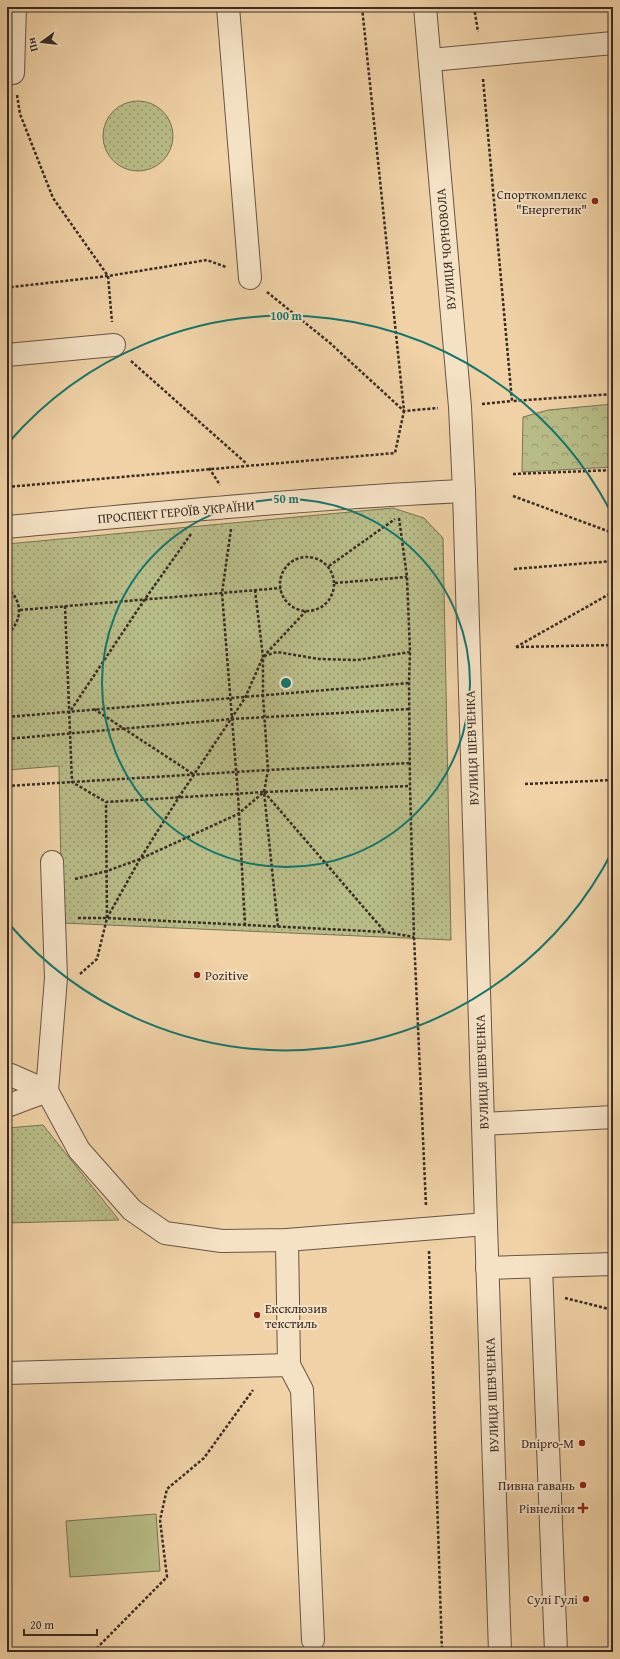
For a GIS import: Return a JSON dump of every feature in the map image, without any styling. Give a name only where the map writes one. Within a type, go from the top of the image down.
[{"type":"street","points":[[13,74],[15,7]]},
{"type":"street","points":[[228,7],[250,278]]},
{"type":"street","name":"ВУЛИЦЯ ЧОРНОВОЛА","points":[[425,7],[431,60],[460,407],[464,491]]},
{"type":"street","points":[[431,60],[613,43]]},
{"type":"street","points":[[7,355],[114,345]]},
{"type":"street","name":"ПРОСПЕКТ ГЕРОЇВ УКРАЇНИ","points":[[7,527],[234,506],[398,494],[464,491]]},
{"type":"street","name":"ВУЛИЦЯ ШЕВЧЕНКА","points":[[464,491],[500,1652]]},
{"type":"street","points":[[52,862],[56,978],[47,1091],[79,1150],[132,1210],[165,1233],[222,1241],[287,1240],[486,1224]]},
{"type":"street","points":[[7,1075],[47,1091]]},
{"type":"street","points":[[7,1106],[47,1091]]},
{"type":"street","points":[[484,1124],[613,1117]]},
{"type":"street","points":[[287,1240],[289,1365],[302,1390],[313,1640]]},
{"type":"street","points":[[487,1268],[613,1264]]},
{"type":"street","points":[[541,1267],[556,1652]]},
{"type":"street","points":[[7,1372],[289,1365]]},
{"type":"path","points":[[7,487],[395,453],[404,411],[362,7]]},
{"type":"path","points":[[474,7],[481,55],[512,401]]},
{"type":"path","points":[[13,74],[20,114],[54,198],[108,276],[114,345],[247,465]]},
{"type":"path","points":[[7,283],[12,287],[108,276],[207,260],[250,278],[330,344],[404,411],[512,401],[613,394]]},
{"type":"path","points":[[513,474],[613,470]]},
{"type":"path","points":[[513,496],[613,533]]},
{"type":"path","points":[[234,506],[222,593],[235,772],[238,794],[245,925]]},
{"type":"path","points":[[72,782],[106,802],[264,792],[410,786],[410,652],[407,577],[399,516],[328,566]]},
{"type":"path","points":[[70,711],[188,536],[195,532]]},
{"type":"path","points":[[305,556],[314,557],[322,560],[328,566],[333,574],[335,583],[334,592],[323,606],[315,610],[306,611],[297,609],[284,597],[280,580],[283,571],[296,559],[305,556]]},
{"type":"path","points":[[514,570],[613,561]]},
{"type":"path","points":[[335,583],[407,577]]},
{"type":"path","points":[[7,588],[14,594],[20,610],[15,627],[7,634]]},
{"type":"path","points":[[20,610],[281,588]]},
{"type":"path","points":[[255,590],[264,657],[263,696],[268,770],[264,792],[278,927]]},
{"type":"path","points":[[613,592],[516,647],[613,645]]},
{"type":"path","points":[[65,606],[72,782]]},
{"type":"path","points":[[107,918],[140,859],[194,774],[245,698],[264,657],[306,611]]},
{"type":"path","points":[[264,657],[277,652],[319,659],[357,660],[410,652]]},
{"type":"path","points":[[7,717],[409,683]]},
{"type":"path","points":[[93,709],[194,774]]},
{"type":"path","points":[[7,739],[232,719],[410,709]]},
{"type":"path","points":[[7,786],[194,774],[410,763]]},
{"type":"path","points":[[525,784],[613,780]]},
{"type":"path","points":[[53,884],[107,871],[140,859],[238,814],[264,792]]},
{"type":"path","points":[[264,792],[385,932]]},
{"type":"path","points":[[56,978],[78,976],[97,959],[107,918],[106,802]]},
{"type":"path","points":[[53,918],[107,918],[385,932],[414,937]]},
{"type":"path","points":[[542,1292],[613,1310]]},
{"type":"path","points":[[93,1652],[167,1577],[160,1520],[167,1489],[204,1458],[254,1389]]},
{"type":"green space","points":[[131,101],[145,101],[158,107],[167,116],[171,122],[173,136],[171,150],[163,161],[152,169],[145,171],[131,171],[124,169],[113,161],[105,150],[103,143],[103,129],[105,122],[113,111],[124,103]]},
{"type":"green space","points":[[613,404],[613,467],[522,472],[523,417],[548,410]]},
{"type":"green space","points":[[393,508],[424,518],[443,538],[451,940],[62,923],[59,766],[7,770],[7,544]]},
{"type":"green space","points":[[43,1125],[119,1220],[7,1223],[7,1128]]},
{"type":"green space","points":[[156,1514],[160,1571],[70,1577],[66,1521]]},
{"type":"place","name":"Спорткомплекс \"Енергетик\"","points":[[595,201]]},
{"type":"place","name":"Pozitive","points":[[197,975]]},
{"type":"place","name":"Ексклюзив текстиль","points":[[257,1315]]},
{"type":"place","name":"Dnipro-M","points":[[582,1443]]},
{"type":"place","name":"Пивна гавань","points":[[583,1485]]},
{"type":"place","name":"Рівнеліки","points":[[583,1508]]},
{"type":"place","name":"Сулі Гулі","points":[[586,1599]]}]
